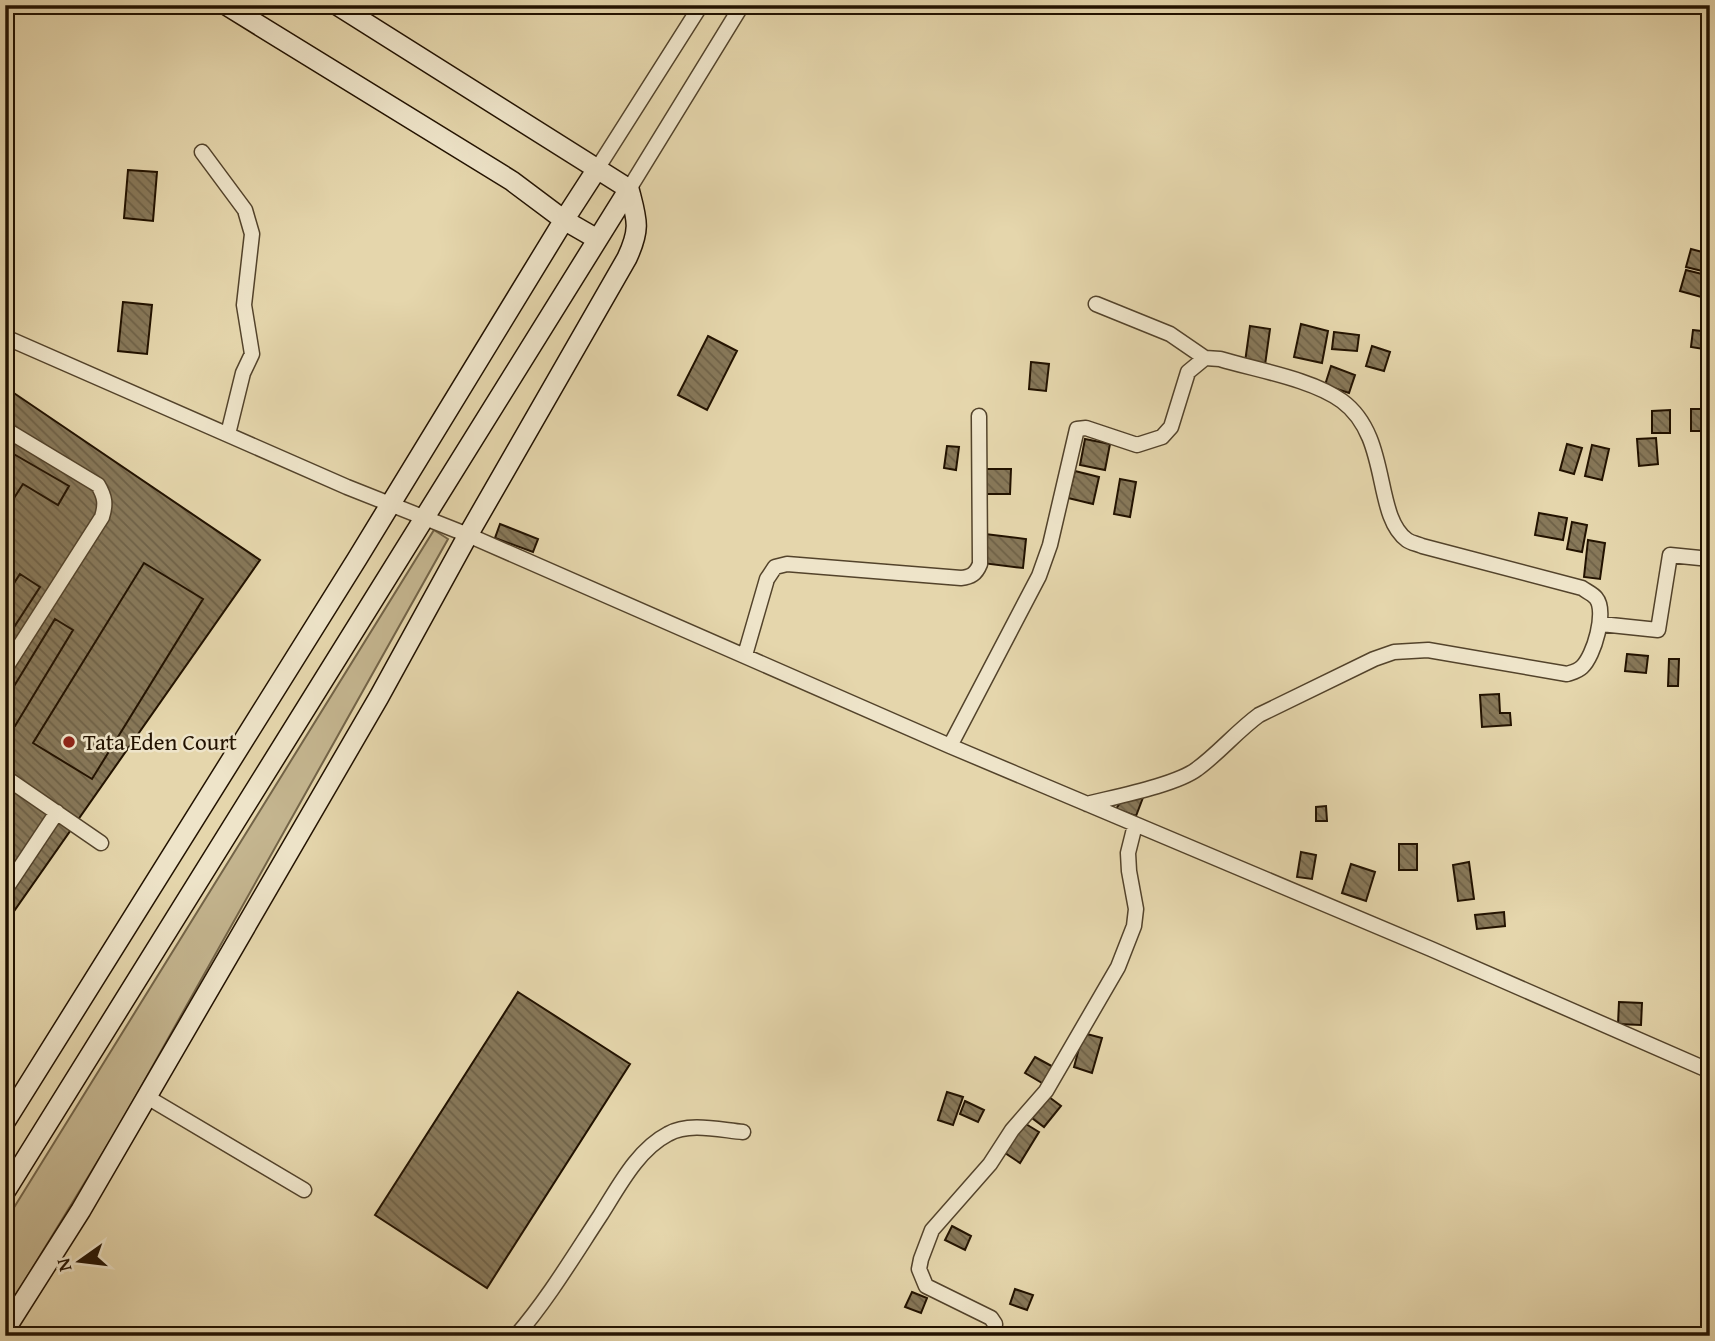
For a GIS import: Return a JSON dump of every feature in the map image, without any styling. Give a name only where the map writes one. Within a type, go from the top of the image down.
[{"type":"street","points":[[226,5],[512,181],[564,220],[597,239]]},
{"type":"street","points":[[5,1330],[81,1210],[379,697],[636,238],[637,219],[629,189],[337,5]]},
{"type":"street","points":[[5,1122],[357,559],[564,220],[701,5]]},
{"type":"street","points":[[5,1192],[742,5]]},
{"type":"street","points":[[202,152],[244,210],[252,234],[244,305],[252,354],[243,373],[228,434]]},
{"type":"street","points":[[1087,804],[1167,782],[1195,771],[1259,715],[1374,659],[1394,652],[1428,650],[1567,674],[1580,670],[1586,663],[1601,624],[1602,611],[1596,598],[1582,588],[1407,540],[1395,524],[1388,505],[1370,435],[1358,416],[1342,401],[1320,388],[1220,359],[1205,358],[1170,334],[1096,304]]},
{"type":"street","points":[[5,337],[1710,1071]]},
{"type":"street","points":[[950,746],[1040,576],[1050,545],[1077,429],[1086,428],[1137,445],[1161,437],[1171,427],[1188,372],[1205,358]]},
{"type":"street","points":[[746,655],[767,579],[775,567],[787,565],[961,578],[969,578],[976,572],[980,564],[979,416]]},
{"type":"street","points":[[5,429],[98,485],[104,496],[105,507],[102,517],[5,669]]},
{"type":"street","points":[[1710,510],[1710,533]]},
{"type":"street","points":[[1601,624],[1658,631],[1670,555],[1710,559]]},
{"type":"street","points":[[5,777],[101,843]]},
{"type":"street","points":[[5,890],[11,871],[57,812]]},
{"type":"street","points":[[994,1336],[995,1324],[991,1318],[926,1286],[921,1278],[921,1259],[932,1230],[990,1164],[1012,1130],[1046,1091],[1118,967],[1134,926],[1136,909],[1128,853],[1135,825]]},
{"type":"street","points":[[147,1097],[304,1189]]},
{"type":"street","points":[[516,1336],[550,1293],[632,1167],[651,1146],[669,1133],[685,1128],[743,1132]]},
{"type":"shaded area","points":[[434,530],[448,539],[118,1128],[5,1313],[5,1222]]},
{"type":"building","points":[[128,170],[157,172],[153,221],[124,218]]},
{"type":"building","points":[[1691,249],[1710,254],[1710,273],[1686,267]]},
{"type":"building","points":[[1686,270],[1710,276],[1705,298],[1680,291]]},
{"type":"building","points":[[123,302],[152,305],[147,354],[118,351]]},
{"type":"building","points":[[1301,324],[1328,331],[1322,363],[1294,357]]},
{"type":"building","points":[[1250,326],[1270,329],[1265,365],[1245,362]]},
{"type":"building","points":[[1693,330],[1710,332],[1710,350],[1691,347]]},
{"type":"building","points":[[1334,332],[1359,335],[1357,351],[1332,349]]},
{"type":"building","points":[[708,336],[737,351],[707,410],[678,395]]},
{"type":"building","points":[[1372,346],[1390,352],[1384,371],[1366,366]]},
{"type":"building","points":[[1031,362],[1049,364],[1046,391],[1029,389]]},
{"type":"building","points":[[1331,366],[1355,375],[1349,393],[1325,385]]},
{"type":"building","name":"Tata Eden Court","points":[[5,387],[260,560],[5,924]]},
{"type":"building","points":[[1691,409],[1704,409],[1705,431],[1691,431]]},
{"type":"building","points":[[1670,410],[1670,433],[1652,433],[1652,411]]},
{"type":"building","points":[[1656,438],[1658,464],[1639,466],[1637,439]]},
{"type":"building","points":[[1085,439],[1110,444],[1105,470],[1080,465]]},
{"type":"building","points":[[1567,444],[1582,448],[1574,474],[1560,470]]},
{"type":"building","points":[[1592,445],[1609,449],[1602,480],[1585,476]]},
{"type":"building","points":[[947,446],[959,447],[956,470],[944,468]]},
{"type":"building","points":[[5,449],[69,486],[58,505],[23,484],[5,512]]},
{"type":"building","points":[[983,469],[1011,469],[1010,494],[983,494]]},
{"type":"building","points":[[1075,471],[1099,477],[1093,504],[1068,498]]},
{"type":"building","points":[[1120,479],[1136,482],[1130,517],[1114,514]]},
{"type":"building","points":[[1539,513],[1567,518],[1563,540],[1535,535]]},
{"type":"building","points":[[1572,522],[1587,525],[1582,552],[1567,549]]},
{"type":"building","points":[[500,524],[538,539],[533,552],[495,538]]},
{"type":"building","points":[[985,534],[1026,539],[1023,568],[982,563]]},
{"type":"building","points":[[1588,540],[1605,543],[1600,579],[1584,577]]},
{"type":"building","points":[[144,563],[203,599],[92,779],[33,743]]},
{"type":"building","points":[[20,574],[40,587],[5,641],[5,597]]},
{"type":"building","points":[[55,619],[73,630],[15,726],[5,721],[5,701]]},
{"type":"building","points":[[1627,654],[1648,656],[1646,673],[1625,671]]},
{"type":"building","points":[[1669,659],[1679,659],[1678,686],[1668,686]]},
{"type":"building","points":[[1499,694],[1500,713],[1510,713],[1511,725],[1482,727],[1480,695]]},
{"type":"building","points":[[1144,795],[1136,816],[1116,809],[1124,797]]},
{"type":"building","points":[[1326,806],[1327,821],[1316,821],[1316,807]]},
{"type":"building","points":[[1399,844],[1417,844],[1417,870],[1399,870]]},
{"type":"building","points":[[1301,852],[1316,855],[1312,879],[1297,877]]},
{"type":"building","points":[[1469,862],[1474,899],[1458,901],[1453,865]]},
{"type":"building","points":[[1351,864],[1375,872],[1366,901],[1342,893]]},
{"type":"building","points":[[1504,912],[1505,926],[1477,929],[1475,915]]},
{"type":"building","points":[[518,992],[630,1064],[487,1288],[375,1215]]},
{"type":"building","points":[[1619,1002],[1642,1003],[1641,1025],[1618,1024]]},
{"type":"building","points":[[1083,1033],[1102,1038],[1092,1073],[1074,1067]]},
{"type":"building","points":[[1035,1057],[1057,1069],[1047,1086],[1025,1073]]},
{"type":"building","points":[[947,1092],[963,1097],[953,1125],[938,1120]]},
{"type":"building","points":[[1049,1097],[1061,1106],[1044,1127],[1032,1118]]},
{"type":"building","points":[[965,1101],[984,1110],[978,1122],[960,1114]]},
{"type":"building","points":[[1021,1121],[1039,1132],[1020,1163],[1002,1151]]},
{"type":"building","points":[[952,1226],[971,1236],[965,1250],[945,1240]]},
{"type":"building","points":[[1015,1289],[1033,1295],[1027,1310],[1010,1304]]},
{"type":"building","points":[[912,1292],[927,1298],[921,1313],[905,1307]]},
{"type":"building","points":[[889,1327],[899,1328],[898,1336],[887,1336]]},
{"type":"place","name":"Tata Eden Court","points":[[69,742]]}]
